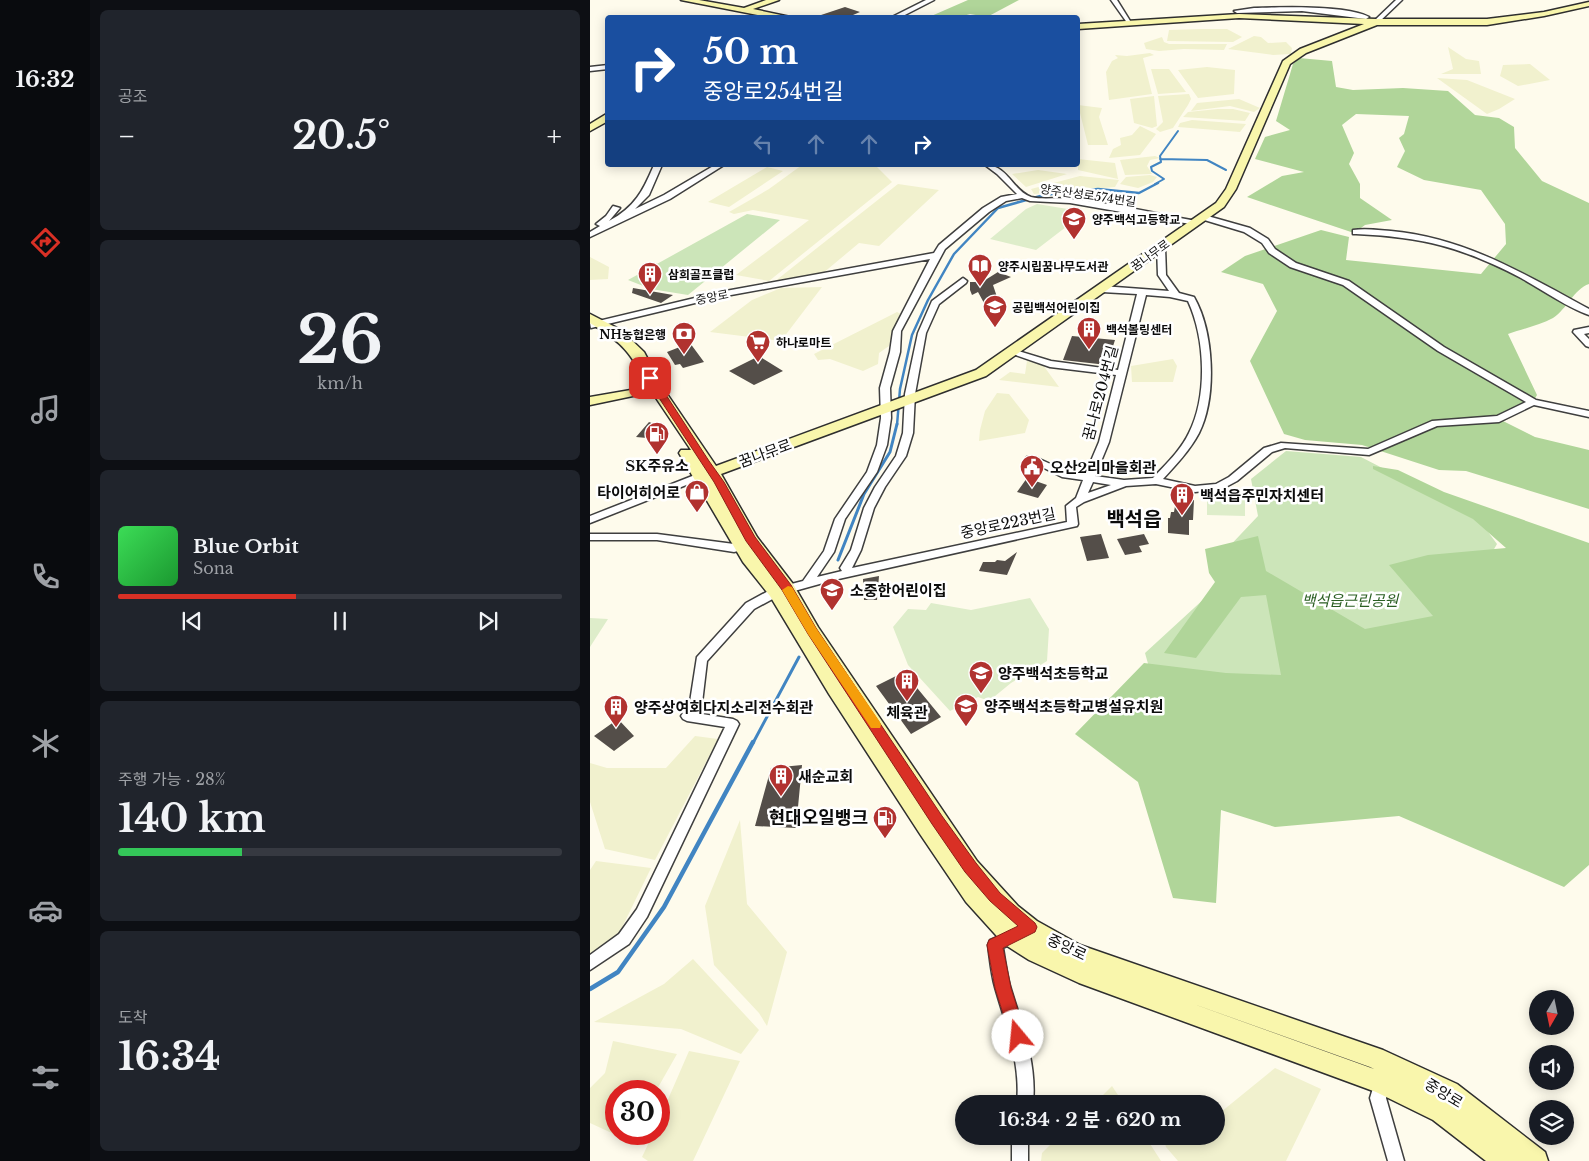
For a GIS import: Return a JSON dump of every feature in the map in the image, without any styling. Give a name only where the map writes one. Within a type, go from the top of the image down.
[{"type":"main road","name":"중앙로","points":[[1385,1074],[1449,1092],[1536,1161]]},
{"type":"street","points":[[685,0],[775,15]]},
{"type":"street","points":[[731,15],[775,0]]},
{"type":"street","points":[[899,15],[931,0]]},
{"type":"street","points":[[1114,0],[1130,22]]},
{"type":"street","name":"꿈나무로","points":[[590,520],[706,474],[981,373],[1200,220],[1226,198],[1286,63],[1303,51],[1376,22],[1399,0]]},
{"type":"street","points":[[1080,26],[1239,16],[1411,23],[1505,21],[1589,4]]},
{"type":"street","points":[[1237,11],[1280,8],[1316,9],[1366,17]]},
{"type":"street","points":[[1385,13],[1396,21],[1411,23]]},
{"type":"street","points":[[590,69],[605,67]]},
{"type":"street","points":[[590,128],[605,118]]},
{"type":"street","points":[[621,218],[645,195],[657,167]]},
{"type":"street","points":[[590,235],[621,218],[667,197],[717,167]]},
{"type":"street","name":"양주산성로574번길","points":[[991,167],[1027,197],[1200,220],[1247,230],[1265,241],[1272,251],[1293,265],[1346,283],[1441,349],[1532,402]]},
{"type":"street","points":[[590,963],[624,939],[642,913],[733,724],[687,716],[696,703],[701,660],[750,606],[781,590],[811,582],[829,552],[840,519],[872,472],[882,445],[886,418],[884,410],[885,388],[895,352],[897,331],[937,255],[942,247],[986,210],[1004,199],[1027,197]]},
{"type":"street","points":[[590,231],[609,218],[616,208]]},
{"type":"street","points":[[1356,232],[1391,233],[1426,238],[1467,250],[1516,272],[1589,312]]},
{"type":"street","points":[[1161,247],[1162,275],[1176,296]]},
{"type":"street","name":"중앙로","points":[[593,322],[715,296],[825,278],[937,255]]},
{"type":"street","points":[[849,573],[846,568],[856,550],[869,508],[880,487],[901,456],[908,433],[909,399],[922,333],[935,303],[963,281]]},
{"type":"street","points":[[1102,289],[1191,299],[1197,308],[1206,353],[1207,385],[1195,432],[1181,453],[1156,481]]},
{"type":"street","name":"꿈나로204번길","points":[[1080,500],[1088,476],[1104,442],[1142,293]]},
{"type":"street","name":"중앙로","points":[[593,322],[621,345],[646,390],[750,539],[800,622],[973,896],[1021,932],[1037,953],[1087,976],[1385,1074],[1506,1161]]},
{"type":"street","name":"중앙로","points":[[593,322],[616,333],[639,355],[706,474],[742,546],[781,590]]},
{"type":"street","points":[[1589,330],[1577,332],[1589,344]]},
{"type":"street","points":[[1012,352],[1050,364],[1122,373]]},
{"type":"street","points":[[590,401],[646,390]]},
{"type":"street","points":[[1031,459],[1066,475],[1088,476],[1125,483],[1156,481],[1195,489],[1218,487],[1233,479],[1268,450],[1285,445],[1370,452],[1435,422],[1499,419],[1532,402],[1589,414]]},
{"type":"street","points":[[1080,500],[1125,483]]},
{"type":"street","name":"중앙로223번길","points":[[811,582],[1073,524],[1071,506],[1080,500]]},
{"type":"street","points":[[590,537],[658,537],[734,548],[742,546]]},
{"type":"street","points":[[1021,932],[995,945],[1003,988],[1025,1062],[1028,1087],[1027,1095]]},
{"type":"street","points":[[1385,1074],[1378,1098],[1396,1161]]},
{"type":"street","points":[[1020,1145],[1020,1161]]},
{"type":"green space","points":[[968,0],[1019,0],[991,15],[934,15]]},
{"type":"green space","points":[[1227,29],[1242,37],[1233,42],[1167,41],[1169,30]]},
{"type":"green space","points":[[1254,36],[1261,37],[1268,43],[1286,42],[1292,48],[1291,54],[1273,55],[1228,49]]},
{"type":"green space","points":[[1162,37],[1164,42],[1169,44],[1227,44],[1224,50],[1184,49],[1159,51],[1146,49],[1144,43]]},
{"type":"green space","points":[[1448,47],[1466,59],[1479,61],[1481,74],[1441,74],[1453,69]]},
{"type":"green space","points":[[1150,53],[1154,55],[1143,58],[1152,94],[1109,100],[1106,72],[1112,61],[1118,58],[1115,55],[1127,56]]},
{"type":"green space","points":[[1299,58],[1332,61],[1336,87],[1353,90],[1403,88],[1448,91],[1475,115],[1499,118],[1514,127],[1515,148],[1542,181],[1589,203],[1589,284],[1579,290],[1553,318],[1508,334],[1537,395],[1533,402],[1499,419],[1535,437],[1589,450],[1589,509],[1466,471],[1439,470],[1362,445],[1305,440],[1284,434],[1250,361],[1277,311],[1263,284],[1221,272],[1245,256],[1321,230],[1349,237],[1346,260],[1481,274],[1506,244],[1505,224],[1481,190],[1424,180],[1397,167],[1405,151],[1399,138],[1404,134],[1409,116],[1356,114],[1342,125],[1354,153],[1349,164],[1360,184],[1360,198],[1392,220],[1365,225],[1354,233],[1247,197],[1282,176],[1304,172],[1255,159],[1265,137],[1290,130],[1276,121],[1293,64]]},
{"type":"green space","points":[[1530,64],[1550,80],[1518,86],[1500,76],[1503,65]]},
{"type":"green space","points":[[1207,67],[1235,70],[1234,94],[1198,98],[1178,70]]},
{"type":"green space","points":[[1151,69],[1169,69],[1186,92],[1158,94]]},
{"type":"green space","points":[[1437,78],[1467,80],[1515,99],[1487,114]]},
{"type":"green space","points":[[1189,94],[1191,99],[1173,128],[1160,132],[1156,129],[1163,122],[1158,96]]},
{"type":"green space","points":[[1154,96],[1157,126],[1152,128],[1134,123],[1130,99]]},
{"type":"green space","points":[[1239,99],[1260,108],[1254,112],[1230,106],[1191,111],[1197,103]]},
{"type":"green space","points":[[1080,105],[1102,108],[1099,117],[1108,145],[1088,145],[1080,113]]},
{"type":"green space","points":[[1233,109],[1250,113],[1245,121],[1183,117],[1188,112]]},
{"type":"green space","points":[[1192,120],[1246,124],[1240,132],[1178,127],[1180,123]]},
{"type":"green space","points":[[1140,126],[1156,134],[1140,155],[1109,158],[1113,149],[1121,145],[1120,138],[1132,135]]},
{"type":"green space","points":[[1155,156],[1160,158],[1150,160],[1147,166],[1152,174],[1125,175],[1120,160]]},
{"type":"green space","points":[[1080,159],[1115,163],[1118,179],[1078,170]]},
{"type":"green space","points":[[767,167],[783,171],[729,207],[708,202]]},
{"type":"green space","points":[[799,167],[877,167],[892,182],[769,281],[736,275],[809,220],[753,210],[734,214],[729,212],[769,189]]},
{"type":"green space","points":[[1038,170],[1067,174],[1026,187],[1012,174]]},
{"type":"green space","points":[[1150,175],[1157,177],[1153,182],[1138,188],[1120,184],[1126,177]]},
{"type":"green space","points":[[1080,176],[1119,180],[1115,187],[1034,194],[1031,189]]},
{"type":"green space","points":[[898,184],[939,190],[879,246],[859,243],[822,274],[774,282]]},
{"type":"green space","points":[[1037,204],[1074,210],[1070,218],[1075,220],[1036,250],[990,239],[1026,209]]},
{"type":"green space","points":[[747,214],[780,220],[688,295],[651,289],[628,280]]},
{"type":"green space","points":[[590,257],[609,267],[608,279],[590,280]]},
{"type":"green space","points":[[822,287],[781,341],[710,332],[752,300],[781,288]]},
{"type":"green space","points":[[897,312],[901,314],[889,346],[879,353],[878,364],[863,371],[830,359],[818,360],[814,354]]},
{"type":"green space","points":[[1173,359],[1177,366],[1173,382],[1132,382],[1131,366]]},
{"type":"green space","points":[[1027,361],[1043,365],[1059,387],[999,380],[1010,372],[1025,374]]},
{"type":"green space","points":[[997,393],[1009,394],[1029,420],[1025,433],[979,441],[985,411]]},
{"type":"green space","name":"백석읍근린공원","points":[[1286,451],[1361,457],[1477,517],[1497,544],[1486,563],[1460,676],[1184,792],[1145,653],[1218,586],[1223,553],[1258,516],[1251,479]]},
{"type":"green space","points":[[1373,466],[1398,470],[1444,492],[1589,543],[1589,865],[1564,887],[1399,816],[1275,827],[1221,810],[1216,903],[1173,898],[1138,782],[1075,734],[1144,663],[1226,673],[1281,675],[1266,595],[1241,597],[1196,658],[1164,653],[1215,582],[1209,573],[1205,549],[1258,536],[1266,571],[1365,629],[1433,616],[1389,565],[1428,555],[1506,548],[1473,519],[1373,469]]},
{"type":"green space","points":[[1207,498],[1245,499],[1245,516],[1207,515]]},
{"type":"green space","points":[[1030,598],[1049,629],[1047,661],[1011,683],[989,701],[978,697],[950,711],[908,665],[893,627],[908,609],[926,610],[931,603],[971,610]]},
{"type":"green space","points":[[590,618],[608,619],[590,647]]},
{"type":"green space","points":[[695,736],[718,739],[655,860],[605,849],[590,802],[590,763],[607,768],[666,768]]},
{"type":"green space","points":[[740,820],[747,904],[787,952],[767,1026],[759,1013],[714,965],[705,906]]},
{"type":"green space","points":[[596,861],[651,868],[613,946],[590,963],[590,870]]},
{"type":"green space","points":[[693,959],[759,1030],[741,1054],[681,1029],[594,1022],[664,984]]},
{"type":"green space","points":[[613,1041],[677,1054],[662,1080],[605,1080],[605,1130],[590,1123],[590,1088],[605,1073]]},
{"type":"green space","points":[[689,1051],[740,1061],[693,1161],[648,1161],[642,1157],[648,1145],[670,1145],[670,1095]]},
{"type":"green space","points":[[1275,1068],[1321,1089],[1286,1161],[1178,1161],[1166,1147],[1165,1145],[1225,1145],[1225,1109]]},
{"type":"green space","points":[[1112,1086],[1118,1095],[1103,1095]]},
{"type":"green space","points":[[1050,1145],[1151,1145],[1161,1161],[1041,1161],[1042,1153]]},
{"type":"building","points":[[845,7],[860,12],[853,15],[821,15]]},
{"type":"building","name":"양주시립꿈나무도서관","points":[[998,272],[1011,277],[993,285],[998,300],[984,303],[978,292],[972,295],[970,282],[982,282]]},
{"type":"building","points":[[633,288],[673,295],[661,303],[632,293]]},
{"type":"building","name":"백석볼링센터","points":[[1072,336],[1115,340],[1107,365],[1063,360]]},
{"type":"building","name":"NH농협은행","points":[[690,343],[704,362],[683,368],[680,364],[675,365],[667,352]]},
{"type":"building","name":"하나로마트","points":[[759,356],[783,371],[754,385],[729,371]]},
{"type":"building","points":[[649,422],[657,425],[647,438],[636,437]]},
{"type":"building","name":"오산2리마을회관","points":[[1027,478],[1047,485],[1038,498],[1017,492]]},
{"type":"building","name":"백석읍주민자치센터","points":[[1176,500],[1194,500],[1193,520],[1189,520],[1189,535],[1168,533],[1168,518],[1170,518],[1171,512],[1174,512]]},
{"type":"building","points":[[1101,534],[1109,558],[1087,561],[1080,537]]},
{"type":"building","points":[[1144,534],[1149,544],[1139,546],[1142,552],[1125,555],[1117,539]]},
{"type":"building","points":[[1017,552],[1007,575],[979,571],[983,562],[1005,561]]},
{"type":"building","points":[[879,576],[877,600],[864,600],[863,579]]},
{"type":"building","name":"체육관","points":[[904,672],[941,717],[911,734],[876,686]]},
{"type":"building","name":"양주상여회다지소리전수회관","points":[[618,719],[634,736],[614,751],[594,736]]},
{"type":"building","name":"새순교회","points":[[802,765],[796,828],[755,826],[771,768]]},
{"type":"waterway","points":[[1161,159],[1160,156],[1178,131]]},
{"type":"waterway","points":[[1155,184],[1164,179],[1152,171],[1151,167],[1161,162],[1161,159]]},
{"type":"waterway","points":[[1161,159],[1207,160],[1226,170]]},
{"type":"waterway","points":[[897,425],[900,389],[912,335],[928,300],[954,254],[998,208],[1044,195],[1098,189],[1139,193],[1158,183]]},
{"type":"waterway","points":[[838,560],[864,494],[890,452],[897,424]]},
{"type":"waterway","points":[[753,743],[799,657]]},
{"type":"waterway","points":[[590,989],[618,972],[664,907],[753,742]]},
{"type":"slow traffic","points":[[788,590],[812,631],[875,725]]},
{"type":"place","name":"양주백석고등학교","points":[[1074,240]]},
{"type":"place","name":"양주시립꿈나무도서관","points":[[980,287]]},
{"type":"place","name":"삼희골프클럽","points":[[650,295]]},
{"type":"place","name":"공립백석어린이집","points":[[995,328]]},
{"type":"place","name":"백석볼링센터","points":[[1089,350]]},
{"type":"place","name":"NH농협은행","points":[[684,355]]},
{"type":"place","name":"하나로마트","points":[[758,363]]},
{"type":"place","name":"SK주유소","points":[[657,455]]},
{"type":"place","name":"오산2리마을회관","points":[[1032,488]]},
{"type":"place","name":"타이어히어로","points":[[697,513]]},
{"type":"place","name":"백석읍주민자치센터","points":[[1182,516]]},
{"type":"place","name":"소중한어린이집","points":[[832,611]]},
{"type":"place","name":"양주백석초등학교","points":[[981,694]]},
{"type":"place","name":"체육관","points":[[907,702]]},
{"type":"place","name":"양주백석초등학교병설유치원","points":[[966,727]]},
{"type":"place","name":"양주상여회다지소리전수회관","points":[[616,728]]},
{"type":"place","name":"새순교회","points":[[781,797]]},
{"type":"place","name":"현대오일뱅크","points":[[885,839]]},
{"type":"district","name":"백석읍","points":[[1134,519]]},
{"type":"route","points":[[650,378],[684,428],[704,463],[719,482],[750,539],[787,588],[812,631],[937,820],[970,867],[995,897],[1030,927],[995,945],[1003,988],[1018,1036]]}]
